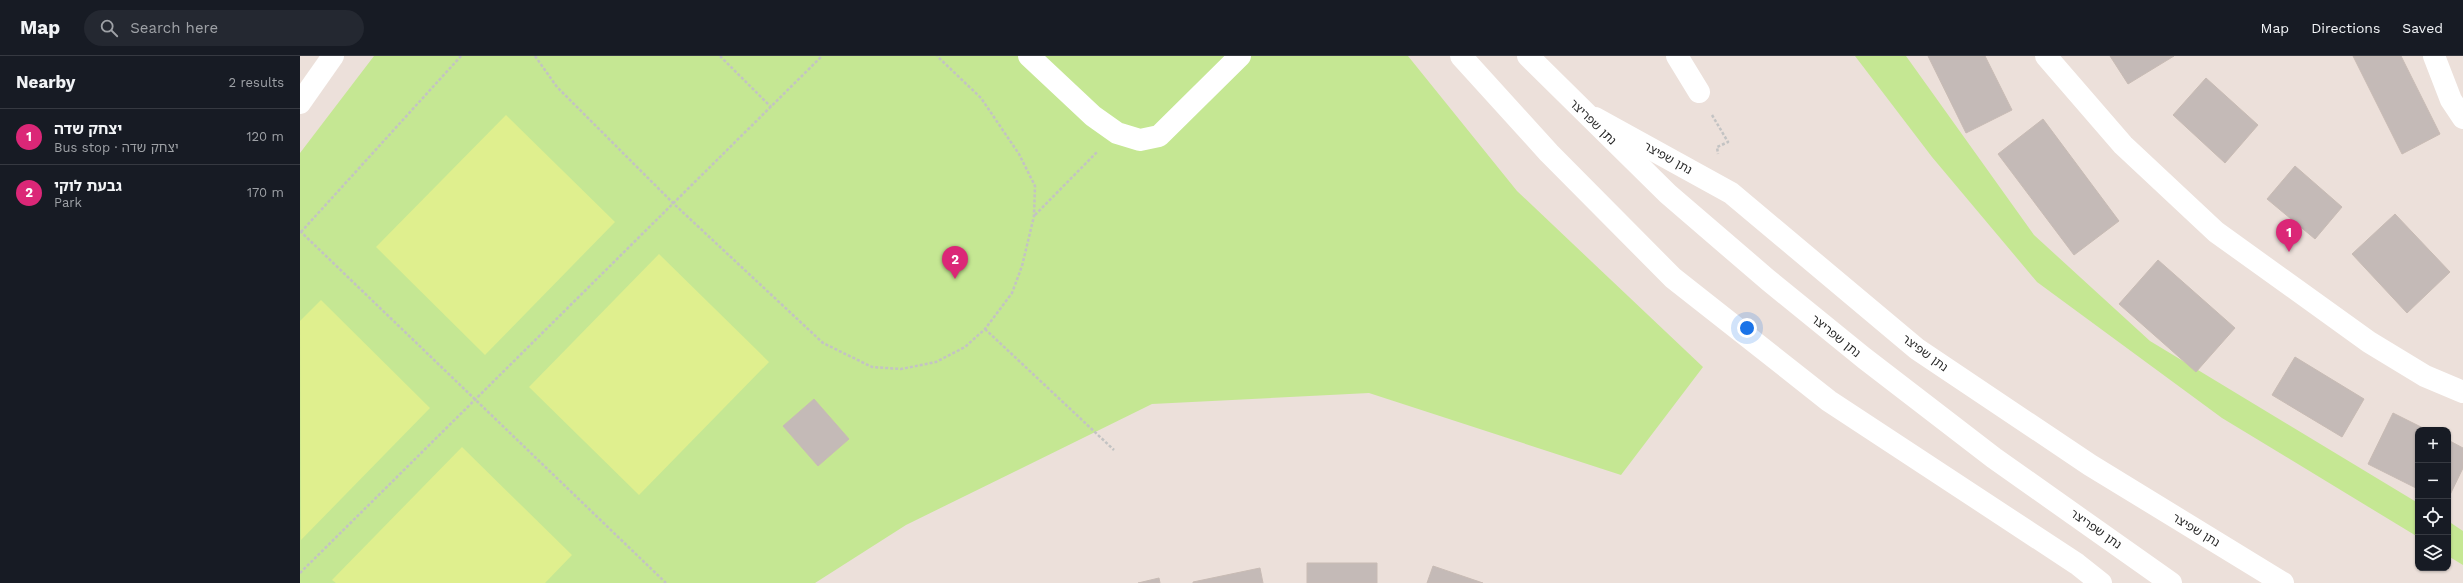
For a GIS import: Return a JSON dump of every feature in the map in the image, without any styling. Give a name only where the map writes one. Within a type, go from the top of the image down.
[{"type":"street","points":[[300,104],[333,56]]},
{"type":"street","points":[[1029,56],[1093,116],[1116,133],[1140,140],[1159,136],[1240,56]]},
{"type":"street","points":[[1461,56],[1548,153],[1673,278],[1829,401],[2077,564],[2100,583]]},
{"type":"street","name":"נתן שפריצר","points":[[1528,56],[1579,109],[1668,194],[1768,280],[1864,358],[1994,458],[2171,583]]},
{"type":"street","points":[[1677,56],[1699,92]]},
{"type":"street","points":[[2046,56],[2123,145],[2216,232],[2369,342],[2425,376],[2463,392]]},
{"type":"street","points":[[2434,56],[2450,100],[2463,118]]},
{"type":"street","name":"נתן שפיצר","points":[[1579,109],[1724,188],[1917,349],[2090,465],[2283,583]]},
{"type":"path","points":[[460,56],[300,231],[666,583]]},
{"type":"path","points":[[534,56],[557,87],[674,204],[823,343],[872,367],[901,369],[936,362],[965,347],[985,329],[1012,292],[1022,266],[1034,216],[1035,186],[1019,154],[981,98],[938,56]]},
{"type":"path","points":[[720,56],[771,107]]},
{"type":"path","points":[[300,573],[476,401],[822,56]]},
{"type":"path","points":[[1699,92],[1728,142],[1717,147],[1724,188]]},
{"type":"path","points":[[1034,216],[1116,133]]},
{"type":"path","points":[[985,329],[1114,450]]},
{"type":"green space","points":[[374,56],[1408,56],[1517,191],[1703,367],[1621,475],[1369,393],[1152,404],[906,525],[815,583],[300,583],[300,153]]},
{"type":"green space","points":[[1855,56],[1906,56],[2034,235],[2150,341],[2415,501],[2415,535],[2222,418],[2037,282],[1932,157]]},
{"type":"green space","points":[[506,115],[615,222],[485,355],[376,247]]},
{"type":"green space","points":[[659,254],[769,362],[639,495],[529,387]]},
{"type":"green space","points":[[321,300],[430,408],[301,540],[300,321]]},
{"type":"green space","points":[[462,447],[572,555],[545,583],[336,583],[332,580]]},
{"type":"green space","points":[[2451,523],[2463,531],[2463,565],[2451,558]]},
{"type":"building","points":[[1928,56],[1985,56],[2012,110],[1966,133]]},
{"type":"building","points":[[2110,56],[2174,56],[2128,84]]},
{"type":"building","points":[[2353,56],[2401,56],[2440,134],[2402,154]]},
{"type":"building","points":[[2206,78],[2258,125],[2225,163],[2173,115]]},
{"type":"building","points":[[2043,119],[2119,221],[2074,255],[1998,154]]},
{"type":"building","points":[[2295,166],[2342,207],[2315,239],[2267,199]]},
{"type":"building","points":[[2395,214],[2450,272],[2407,313],[2352,254]]},
{"type":"building","points":[[2158,260],[2235,328],[2196,372],[2119,304]]},
{"type":"building","points":[[2295,357],[2364,399],[2342,437],[2272,395]]},
{"type":"building","points":[[814,399],[849,439],[818,466],[783,426]]},
{"type":"building","points":[[2393,413],[2421,427],[2415,427],[2415,488],[2368,464]]},
{"type":"building","points":[[2451,442],[2463,448],[2463,468],[2451,493]]},
{"type":"building","points":[[1307,563],[1377,563],[1377,583],[1307,583]]},
{"type":"building","points":[[1433,566],[1483,583],[1427,583]]},
{"type":"building","points":[[1260,568],[1263,583],[1193,583],[1193,582]]},
{"type":"building","points":[[1159,578],[1160,583],[1138,583]]},
{"type":"place","name":"יצחק שדה","points":[[2289,252]]},
{"type":"place","name":"גבעת לוקי","points":[[955,279]]}]
